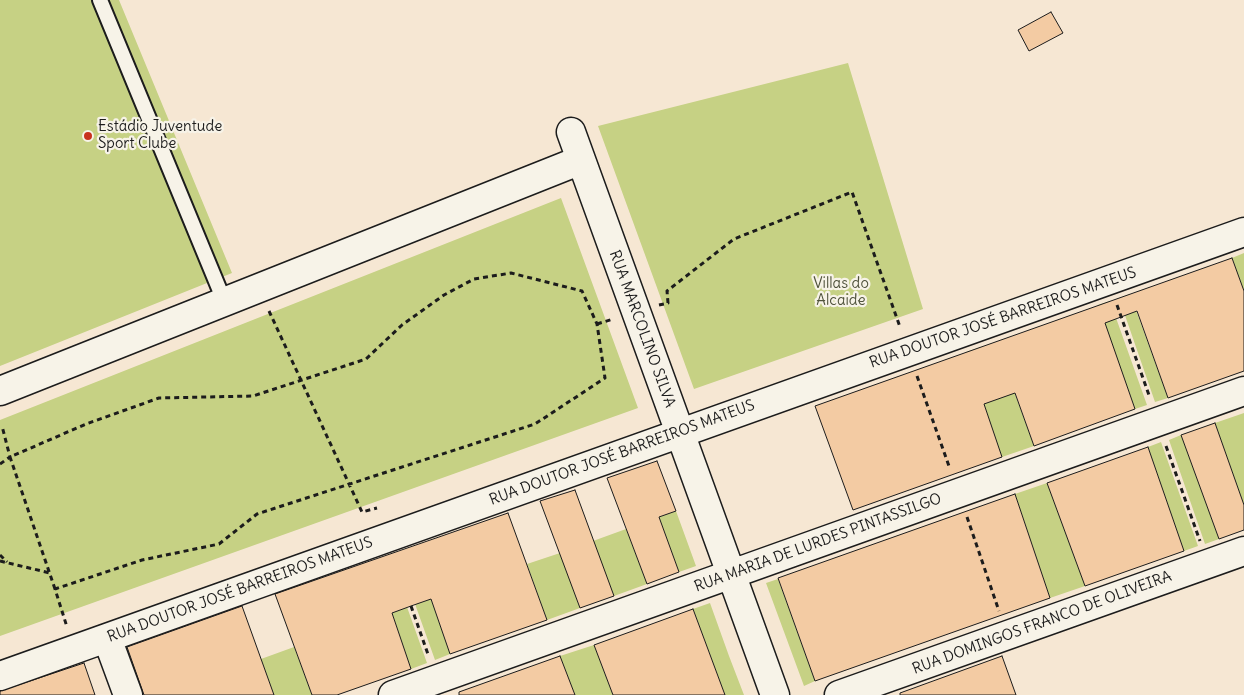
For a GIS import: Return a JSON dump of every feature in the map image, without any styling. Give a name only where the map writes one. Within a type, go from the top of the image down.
[{"type":"street","name":"RUA MARCOLINO SILVA","points":[[571,132],[775,695]]},
{"type":"street","points":[[0,391],[581,160]]},
{"type":"street","name":"RUA DOUTOR JOSÉ BARREIROS MATEUS","points":[[0,676],[1244,232]]},
{"type":"street","name":"RUA MARIA DE LURDES PINTASSILGO","points":[[393,695],[1244,391]]},
{"type":"street","name":"RUA DOMINGOS FRANCO DE OLIVEIRA","points":[[839,695],[1244,551]]},
{"type":"street","points":[[107,638],[128,695]]},
{"type":"lane","points":[[100,0],[225,302]]},
{"type":"path","points":[[668,302],[666,291],[734,240],[852,192],[900,327]]},
{"type":"path","points":[[0,464],[10,457],[86,424],[159,398],[253,396],[366,359],[402,325],[444,295],[474,279],[511,273],[582,291],[597,324],[605,378],[535,424],[257,514],[219,544],[142,560],[55,589]]},
{"type":"path","points":[[262,288],[271,319],[362,512],[377,508]]},
{"type":"path","points":[[1115,299],[1152,404]]},
{"type":"path","points":[[916,370],[952,474]]},
{"type":"path","points":[[2,426],[10,457],[74,650]]},
{"type":"path","points":[[1164,440],[1202,545]]},
{"type":"path","points":[[965,512],[1001,616]]},
{"type":"path","points":[[0,554],[8,563]]},
{"type":"path","points":[[0,561],[50,573]]},
{"type":"path","points":[[411,606],[431,662]]},
{"type":"green space","name":"Estádio Juventude Sport Clube","points":[[0,0],[119,0],[232,273],[0,366]]},
{"type":"green space","name":"Villas do Alcaide","points":[[848,63],[923,309],[694,389],[598,126]]},
{"type":"green space","points":[[561,198],[638,408],[0,636],[0,420]]},
{"type":"green space","points":[[1244,253],[1244,291],[1232,258]]},
{"type":"green space","points":[[1130,294],[1168,398],[1155,402],[1119,298]]},
{"type":"green space","points":[[1110,301],[1147,405],[1135,409],[1098,305]]},
{"type":"green space","points":[[996,342],[1034,446],[1002,457],[966,352]]},
{"type":"green space","points":[[1244,413],[1244,505],[1215,423]]},
{"type":"green space","points":[[1181,435],[1219,539],[1205,544],[1169,440]]},
{"type":"green space","points":[[1161,442],[1198,546],[1184,551],[1148,447]]},
{"type":"green space","points":[[1047,483],[1085,586],[1050,598],[1015,494]]},
{"type":"green space","points":[[676,511],[696,566],[679,572],[659,517]]},
{"type":"green space","points":[[626,529],[647,584],[614,596],[593,541]]},
{"type":"green space","points":[[560,553],[580,608],[547,620],[527,564]]},
{"type":"green space","points":[[778,579],[815,681],[804,686],[766,583]]},
{"type":"green space","points":[[431,599],[450,654],[435,660],[415,604]]},
{"type":"green space","points":[[710,603],[744,695],[725,695],[693,609]]},
{"type":"green space","points":[[407,607],[427,663],[411,669],[392,613]]},
{"type":"green space","points":[[594,645],[613,695],[575,695],[560,656]]},
{"type":"green space","points":[[294,647],[312,695],[274,695],[261,659]]},
{"type":"building","points":[[1051,12],[1063,33],[1029,51],[1018,30]]},
{"type":"building","points":[[1232,258],[1244,291],[1244,371],[1168,398],[1137,311],[1105,323],[1135,409],[1034,446],[1015,393],[984,404],[1002,457],[853,510],[815,406]]},
{"type":"building","points":[[1215,423],[1244,505],[1244,530],[1219,539],[1181,435]]},
{"type":"building","points":[[1148,447],[1184,551],[1085,586],[1047,483]]},
{"type":"building","points":[[657,461],[676,511],[659,517],[679,572],[647,584],[607,478]]},
{"type":"building","points":[[575,490],[614,596],[580,608],[540,501]]},
{"type":"building","points":[[1015,494],[1050,598],[815,681],[778,578]]},
{"type":"building","points":[[508,513],[547,620],[450,654],[431,599],[392,613],[411,669],[337,695],[312,695],[275,594]]},
{"type":"building","points":[[242,606],[274,695],[144,695],[127,647]]},
{"type":"building","points":[[693,609],[725,695],[613,695],[594,645]]},
{"type":"building","points":[[560,656],[575,695],[459,695],[459,692]]},
{"type":"building","points":[[1002,656],[1016,695],[900,695],[900,693]]},
{"type":"building","points":[[84,663],[95,695],[0,695],[0,691]]},
{"type":"place","name":"Estádio Juventude Sport Clube","points":[[88,136]]}]
